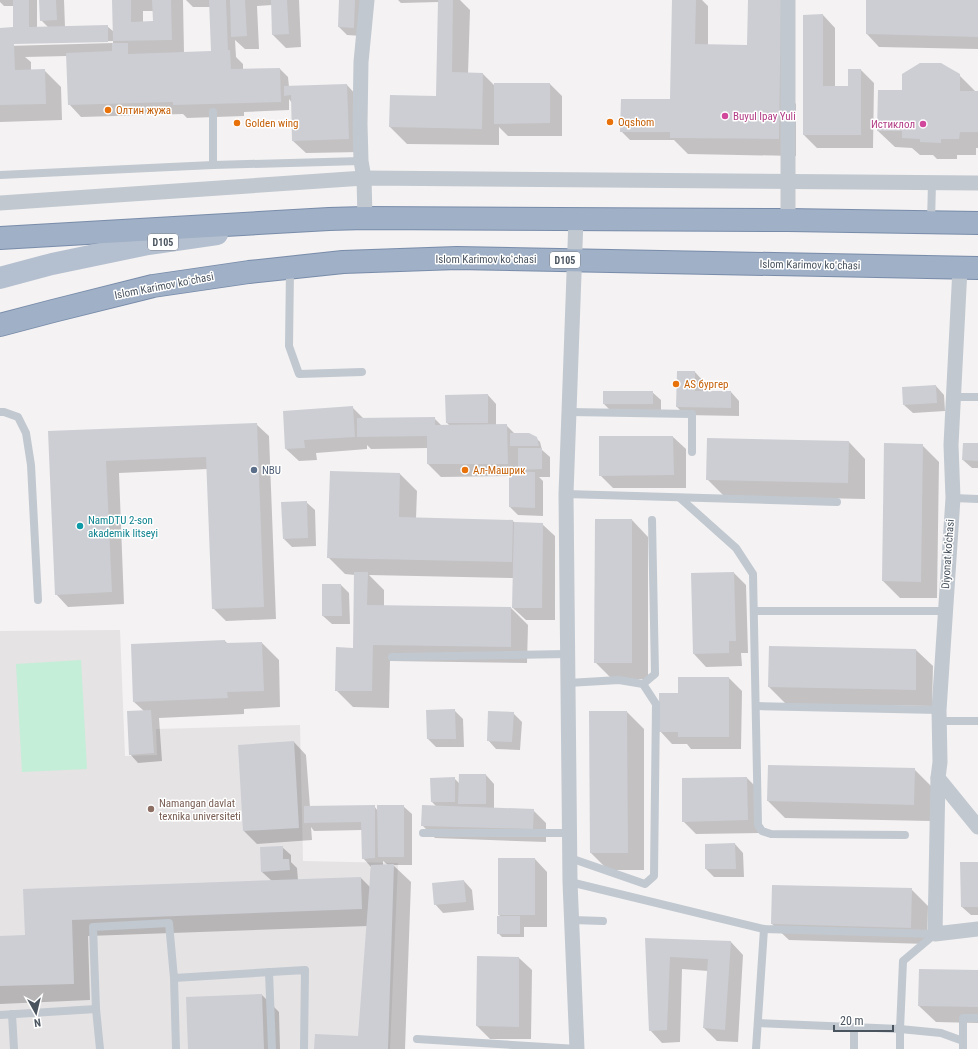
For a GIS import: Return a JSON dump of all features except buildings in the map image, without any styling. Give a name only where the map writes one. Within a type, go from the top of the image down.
[{"type":"highway","name":"D105","points":[[329,218],[788,220],[978,223]]},
{"type":"highway","points":[[0,238],[329,218]]},
{"type":"highway","name":"Islom Karimov koʻchasi","points":[[0,325],[153,286],[208,277],[343,262],[457,258],[969,268]]},
{"type":"main road","name":"D105","points":[[0,278],[52,264],[148,244],[329,218]]},
{"type":"street","points":[[365,218],[364,178],[361,161],[361,62],[367,0]]},
{"type":"street","points":[[788,0],[788,220]]},
{"type":"street","points":[[0,204],[364,178],[978,183]]},
{"type":"street","points":[[576,219],[566,494],[569,833],[577,1049]]},
{"type":"street","name":"Diyonat ko'chasi","points":[[935,934],[938,778],[940,762],[939,716],[944,611],[952,498],[951,445],[953,397],[969,268]]},
{"type":"street","points":[[938,778],[978,827]]},
{"type":"street","points":[[935,934],[978,929]]},
{"type":"lane","points":[[213,112],[213,165]]},
{"type":"lane","points":[[0,175],[213,165],[361,161]]},
{"type":"lane","points":[[930,223],[932,183]]},
{"type":"lane","points":[[290,267],[290,346],[299,374],[362,372]]},
{"type":"lane","points":[[953,397],[978,397]]},
{"type":"lane","points":[[0,412],[18,417],[26,433],[30,465],[38,600]]},
{"type":"lane","points":[[569,412],[692,414],[692,452]]},
{"type":"lane","points":[[566,494],[837,502]]},
{"type":"lane","points":[[680,498],[736,548],[753,574],[758,825],[762,831],[771,834],[905,835]]},
{"type":"lane","points":[[952,498],[978,498]]},
{"type":"lane","points":[[643,684],[655,674],[652,520]]},
{"type":"lane","points":[[754,611],[944,611]]},
{"type":"lane","points":[[392,657],[568,654]]},
{"type":"lane","points":[[568,683],[619,680],[643,684],[656,704],[654,876],[645,884],[570,858]]},
{"type":"lane","points":[[756,706],[939,716],[978,722]]},
{"type":"lane","points":[[423,833],[569,833]]},
{"type":"lane","points":[[570,882],[764,929],[935,934]]},
{"type":"lane","points":[[572,920],[603,921]]},
{"type":"lane","points":[[100,1049],[96,1008],[93,927],[169,923],[174,978],[176,1049]]},
{"type":"lane","points":[[756,1049],[764,929]]},
{"type":"lane","points":[[900,1049],[903,961],[935,934]]},
{"type":"lane","points":[[174,978],[305,970],[304,1049]]},
{"type":"lane","points":[[269,972],[272,1049]]},
{"type":"lane","points":[[0,1015],[96,1008]]},
{"type":"lane","points":[[12,1014],[14,1049]]},
{"type":"lane","points":[[758,1023],[900,1029],[941,1033],[963,1045],[964,1018],[978,1018]]},
{"type":"lane","points":[[854,1027],[854,1049]]},
{"type":"lane","points":[[417,1039],[577,1049]]},
{"type":"shaded area","name":"Namangan davlat texnika universiteti","points":[[120,630],[125,756],[157,755],[156,729],[300,725],[303,861],[398,863],[390,1049],[0,1049],[0,631]]},
{"type":"green space","points":[[81,660],[87,769],[22,772],[16,664]]},
{"type":"place","name":"Олтин жужа","points":[[108,110]]},
{"type":"place","name":"Buyul Ipay Yuli","points":[[725,116]]},
{"type":"place","name":"Oqshom","points":[[610,122]]},
{"type":"place","name":"Golden wing","points":[[237,123]]},
{"type":"place","name":"Истиклол","points":[[923,124]]},
{"type":"place","name":"AS бургер","points":[[676,384]]},
{"type":"place","name":"NBU","points":[[254,470]]},
{"type":"place","name":"Ал-Машрик","points":[[465,470]]},
{"type":"place","name":"NamDTU 2-son akademik litseyi","points":[[80,526]]},
{"type":"place","name":"Namangan davlat texnika universiteti","points":[[151,809]]}]
